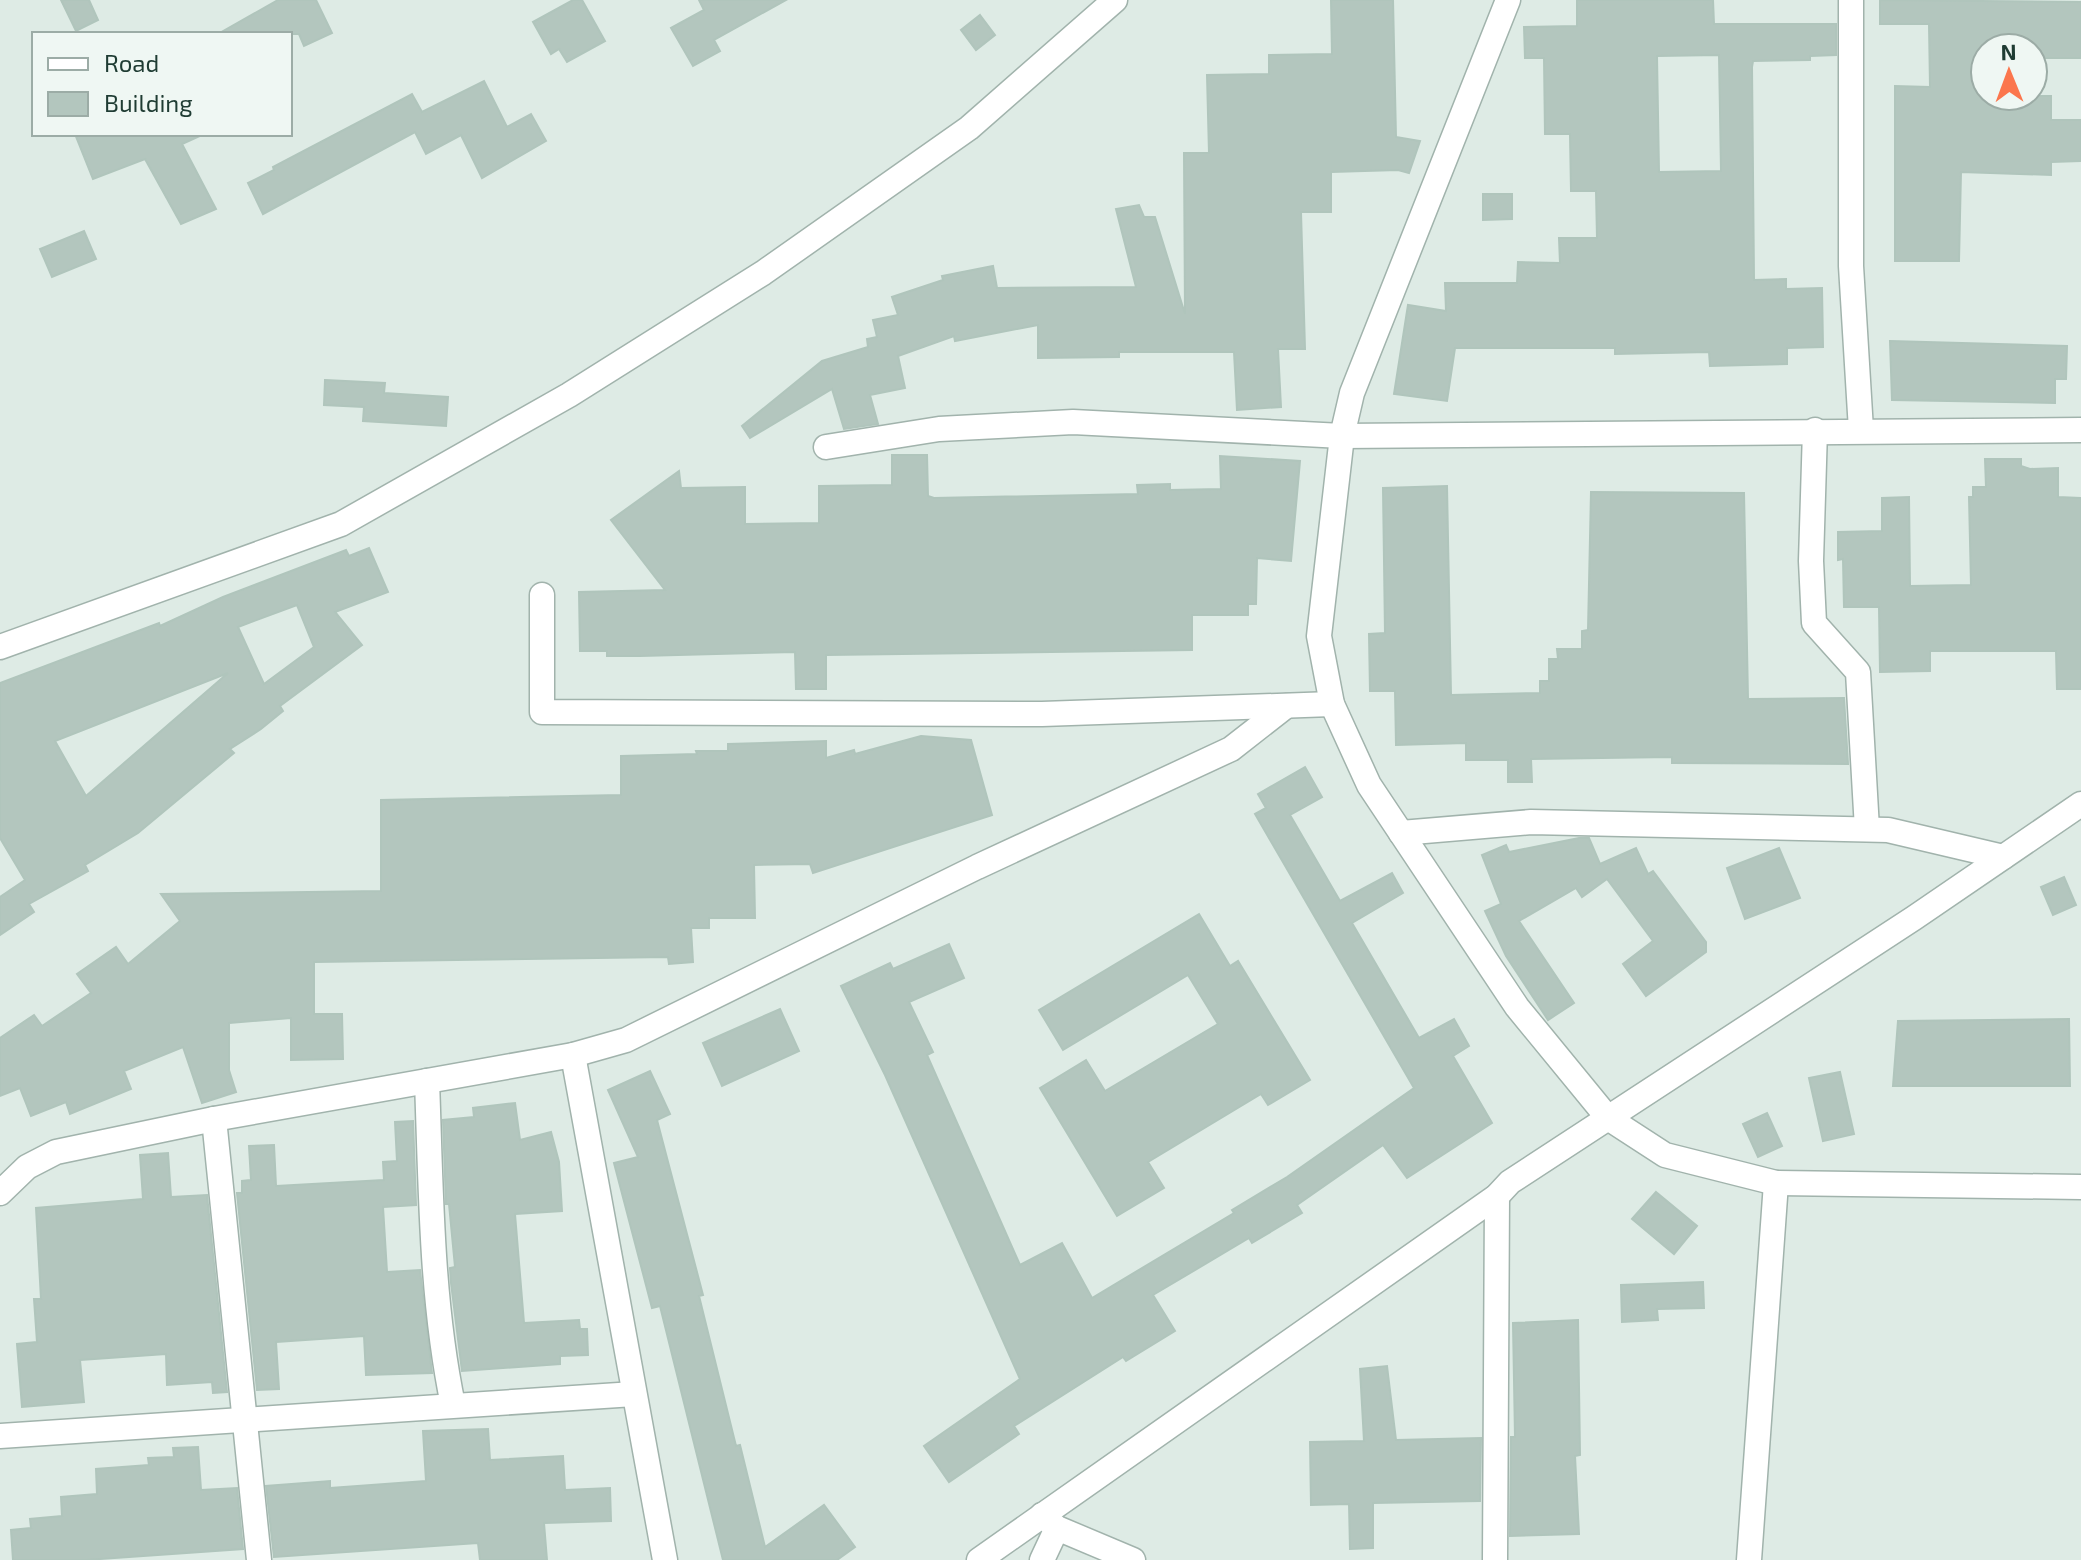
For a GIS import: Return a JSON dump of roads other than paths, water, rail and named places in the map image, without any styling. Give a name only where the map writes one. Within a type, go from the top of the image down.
[{"type":"street","points":[[0,647],[341,524],[569,395],[763,273],[969,128],[1115,0]]},
{"type":"street","points":[[1508,0],[1352,393],[1342,436],[1319,636],[1332,704],[1369,785],[1517,1007],[1608,1118],[1665,1155],[1776,1183],[2081,1187]]},
{"type":"street","points":[[1851,0],[1851,266],[1861,430]]},
{"type":"street","points":[[826,447],[939,429],[1073,422],[1342,436],[2081,430]]},
{"type":"street","points":[[1815,430],[1811,561],[1814,623],[1858,672],[1867,829]]},
{"type":"street","points":[[542,595],[542,712],[1042,714],[1332,704]]},
{"type":"street","points":[[0,1192],[27,1167],[56,1152],[214,1119],[573,1055],[626,1040],[977,867],[1231,749],[1286,706]]},
{"type":"street","points":[[979,1560],[1050,1522],[1497,1196],[1510,1182],[2076,811]]},
{"type":"street","points":[[1401,833],[1531,822],[1867,829],[1888,830],[2003,857]]},
{"type":"street","points":[[573,1055],[665,1560]]},
{"type":"street","points":[[427,1081],[436,1298],[440,1344],[453,1405]]},
{"type":"street","points":[[214,1119],[259,1560]]},
{"type":"street","points":[[1749,1560],[1776,1183]]},
{"type":"street","points":[[1495,1560],[1497,1196]]},
{"type":"street","points":[[0,1436],[634,1394]]},
{"type":"street","points":[[1042,1560],[1050,1522]]},
{"type":"street","points":[[1050,1522],[1133,1560]]}]
